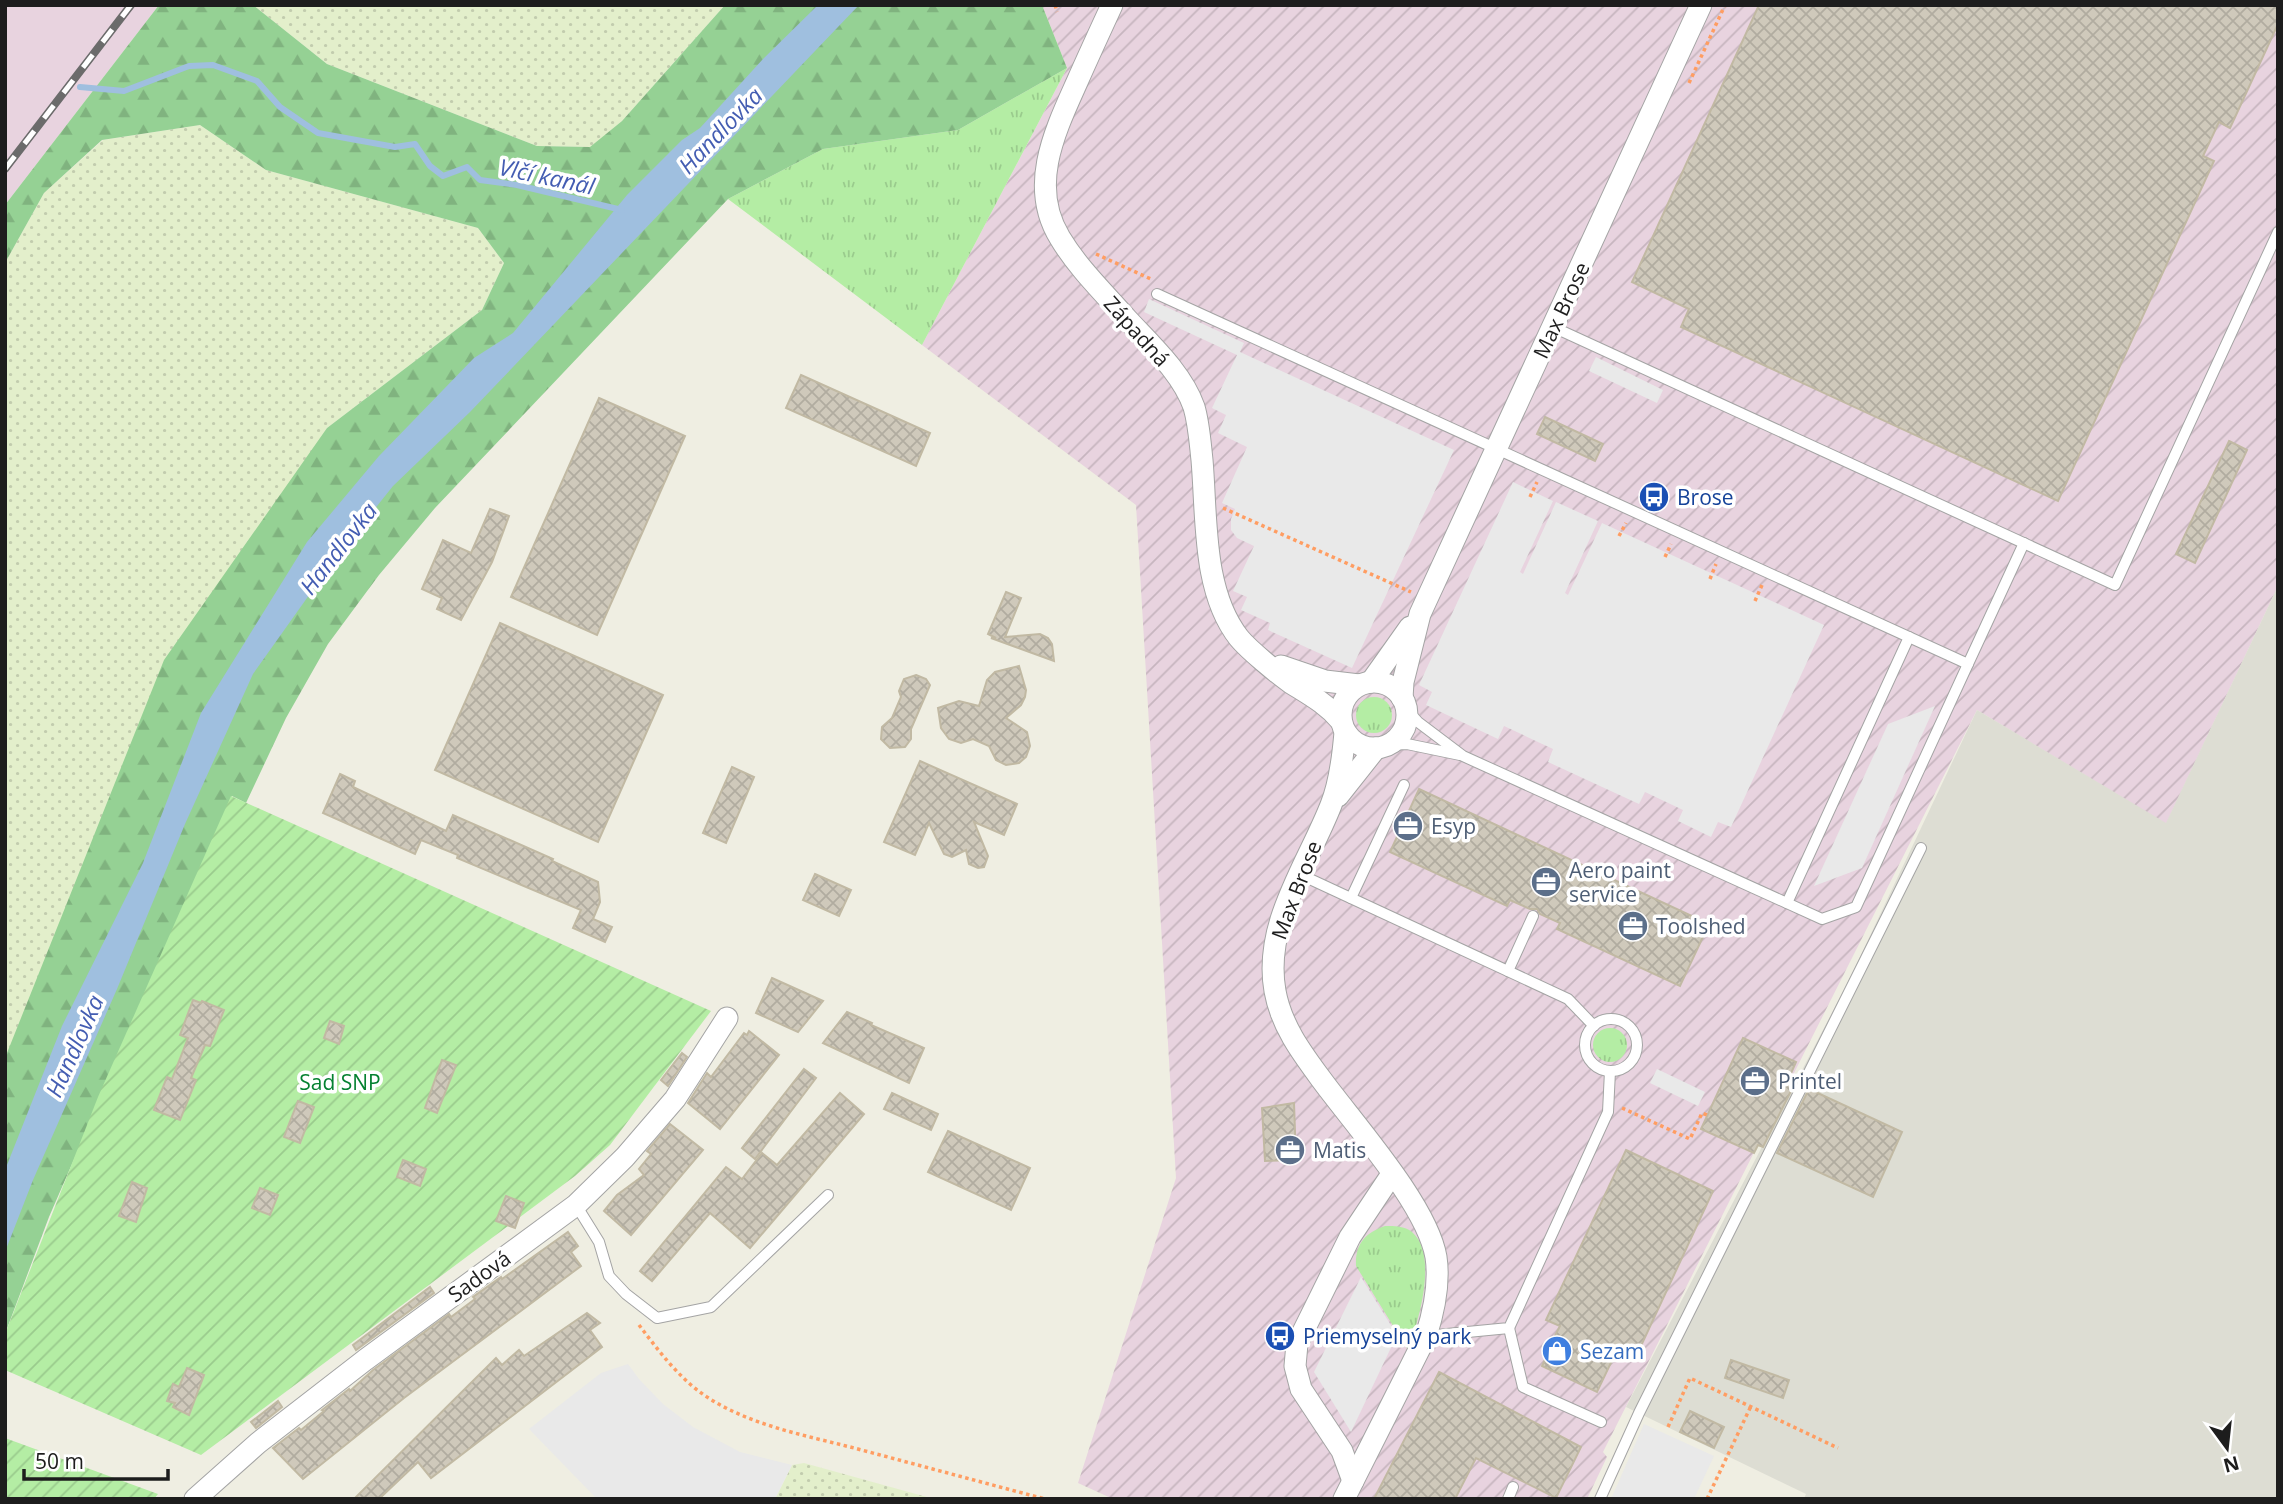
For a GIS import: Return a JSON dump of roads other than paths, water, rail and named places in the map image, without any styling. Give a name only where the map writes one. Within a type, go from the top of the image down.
[{"type":"street","name":"Západná","points":[[1112,5],[1052,136],[1046,168],[1050,215],[1058,236],[1079,266],[1166,361],[1194,407],[1199,433],[1211,575],[1222,613],[1240,640],[1289,682],[1332,709],[1343,727]]},
{"type":"street","name":"Max Brose","points":[[1349,1490],[1426,1336],[1434,1310],[1436,1257],[1425,1225],[1392,1174],[1299,1051],[1284,1024],[1275,990],[1272,953],[1299,874],[1332,803],[1343,754],[1341,709],[1346,698],[1365,684],[1418,604],[1497,450],[1701,5]]},
{"type":"street","name":"Max Brose","points":[[1332,803],[1382,746],[1398,738],[1404,727],[1403,682],[1418,604]]},
{"type":"street","name":"Západná","points":[[1265,661],[1325,681],[1365,684]]},
{"type":"street","points":[[1365,684],[1389,686],[1404,704]]},
{"type":"street","points":[[1343,727],[1359,744],[1382,746]]},
{"type":"street","name":"Sadová","points":[[195,1499],[258,1443],[365,1360],[576,1205],[625,1157],[675,1099],[727,1018]]},
{"type":"street","points":[[1349,1490],[1342,1451],[1301,1389],[1295,1366],[1297,1344],[1350,1237],[1392,1174]]},
{"type":"lane","points":[[1553,327],[2115,585],[2278,232]]},
{"type":"lane","points":[[1157,294],[1968,664]]},
{"type":"lane","points":[[1382,746],[1407,744],[1463,756],[1822,919],[1856,907],[2024,543]]},
{"type":"lane","points":[[1787,903],[1909,638]]},
{"type":"lane","points":[[1404,704],[1418,722],[1463,756]]},
{"type":"lane","points":[[1351,898],[1404,785]]},
{"type":"lane","points":[[1600,1499],[1639,1413],[1921,848]]},
{"type":"lane","points":[[1299,874],[1569,999],[1594,1026]]},
{"type":"lane","points":[[1508,971],[1533,916]]},
{"type":"lane","points":[[1605,1020],[1620,1020],[1632,1029],[1636,1050],[1623,1068],[1610,1071],[1599,1068],[1587,1054],[1587,1036],[1594,1026],[1605,1020]]},
{"type":"lane","points":[[1601,1422],[1523,1387],[1509,1328],[1608,1112],[1610,1071]]},
{"type":"lane","points":[[576,1205],[599,1242],[609,1276],[626,1294],[657,1318],[710,1307],[828,1195]]},
{"type":"lane","points":[[1426,1336],[1509,1328]]},
{"type":"lane","points":[[1508,1499],[1513,1487]]},
{"type":"water","name":"Handlovka","points":[[818,5],[859,5],[470,412],[393,486],[334,560],[253,674],[185,824],[117,989],[33,1180],[5,1252],[5,1170],[62,1026],[143,863],[201,713],[307,542],[379,456],[474,358],[513,333],[627,195],[682,140],[700,128],[763,59]]},
{"type":"waterway","name":"Vlčí kanál","points":[[80,87],[124,91],[189,66],[213,65],[257,81],[280,107],[318,133],[395,147],[415,144],[430,166],[443,176],[467,167],[480,180],[517,185],[622,210]]},
{"type":"railway","points":[[5,169],[131,5]]},
{"type":"place","name":"Brose","points":[[1654,497]]},
{"type":"place","name":"Esyp","points":[[1408,826]]},
{"type":"place","name":"Aero paint service","points":[[1546,882]]},
{"type":"place","name":"Toolshed","points":[[1633,926]]},
{"type":"place","name":"Printel","points":[[1755,1081]]},
{"type":"place","name":"Matis","points":[[1290,1150]]},
{"type":"place","name":"Priemyselný park","points":[[1280,1336]]},
{"type":"place","name":"Sezam","points":[[1557,1351]]},
{"type":"park label","name":"Sad SNP","points":[[340,1082]]}]
